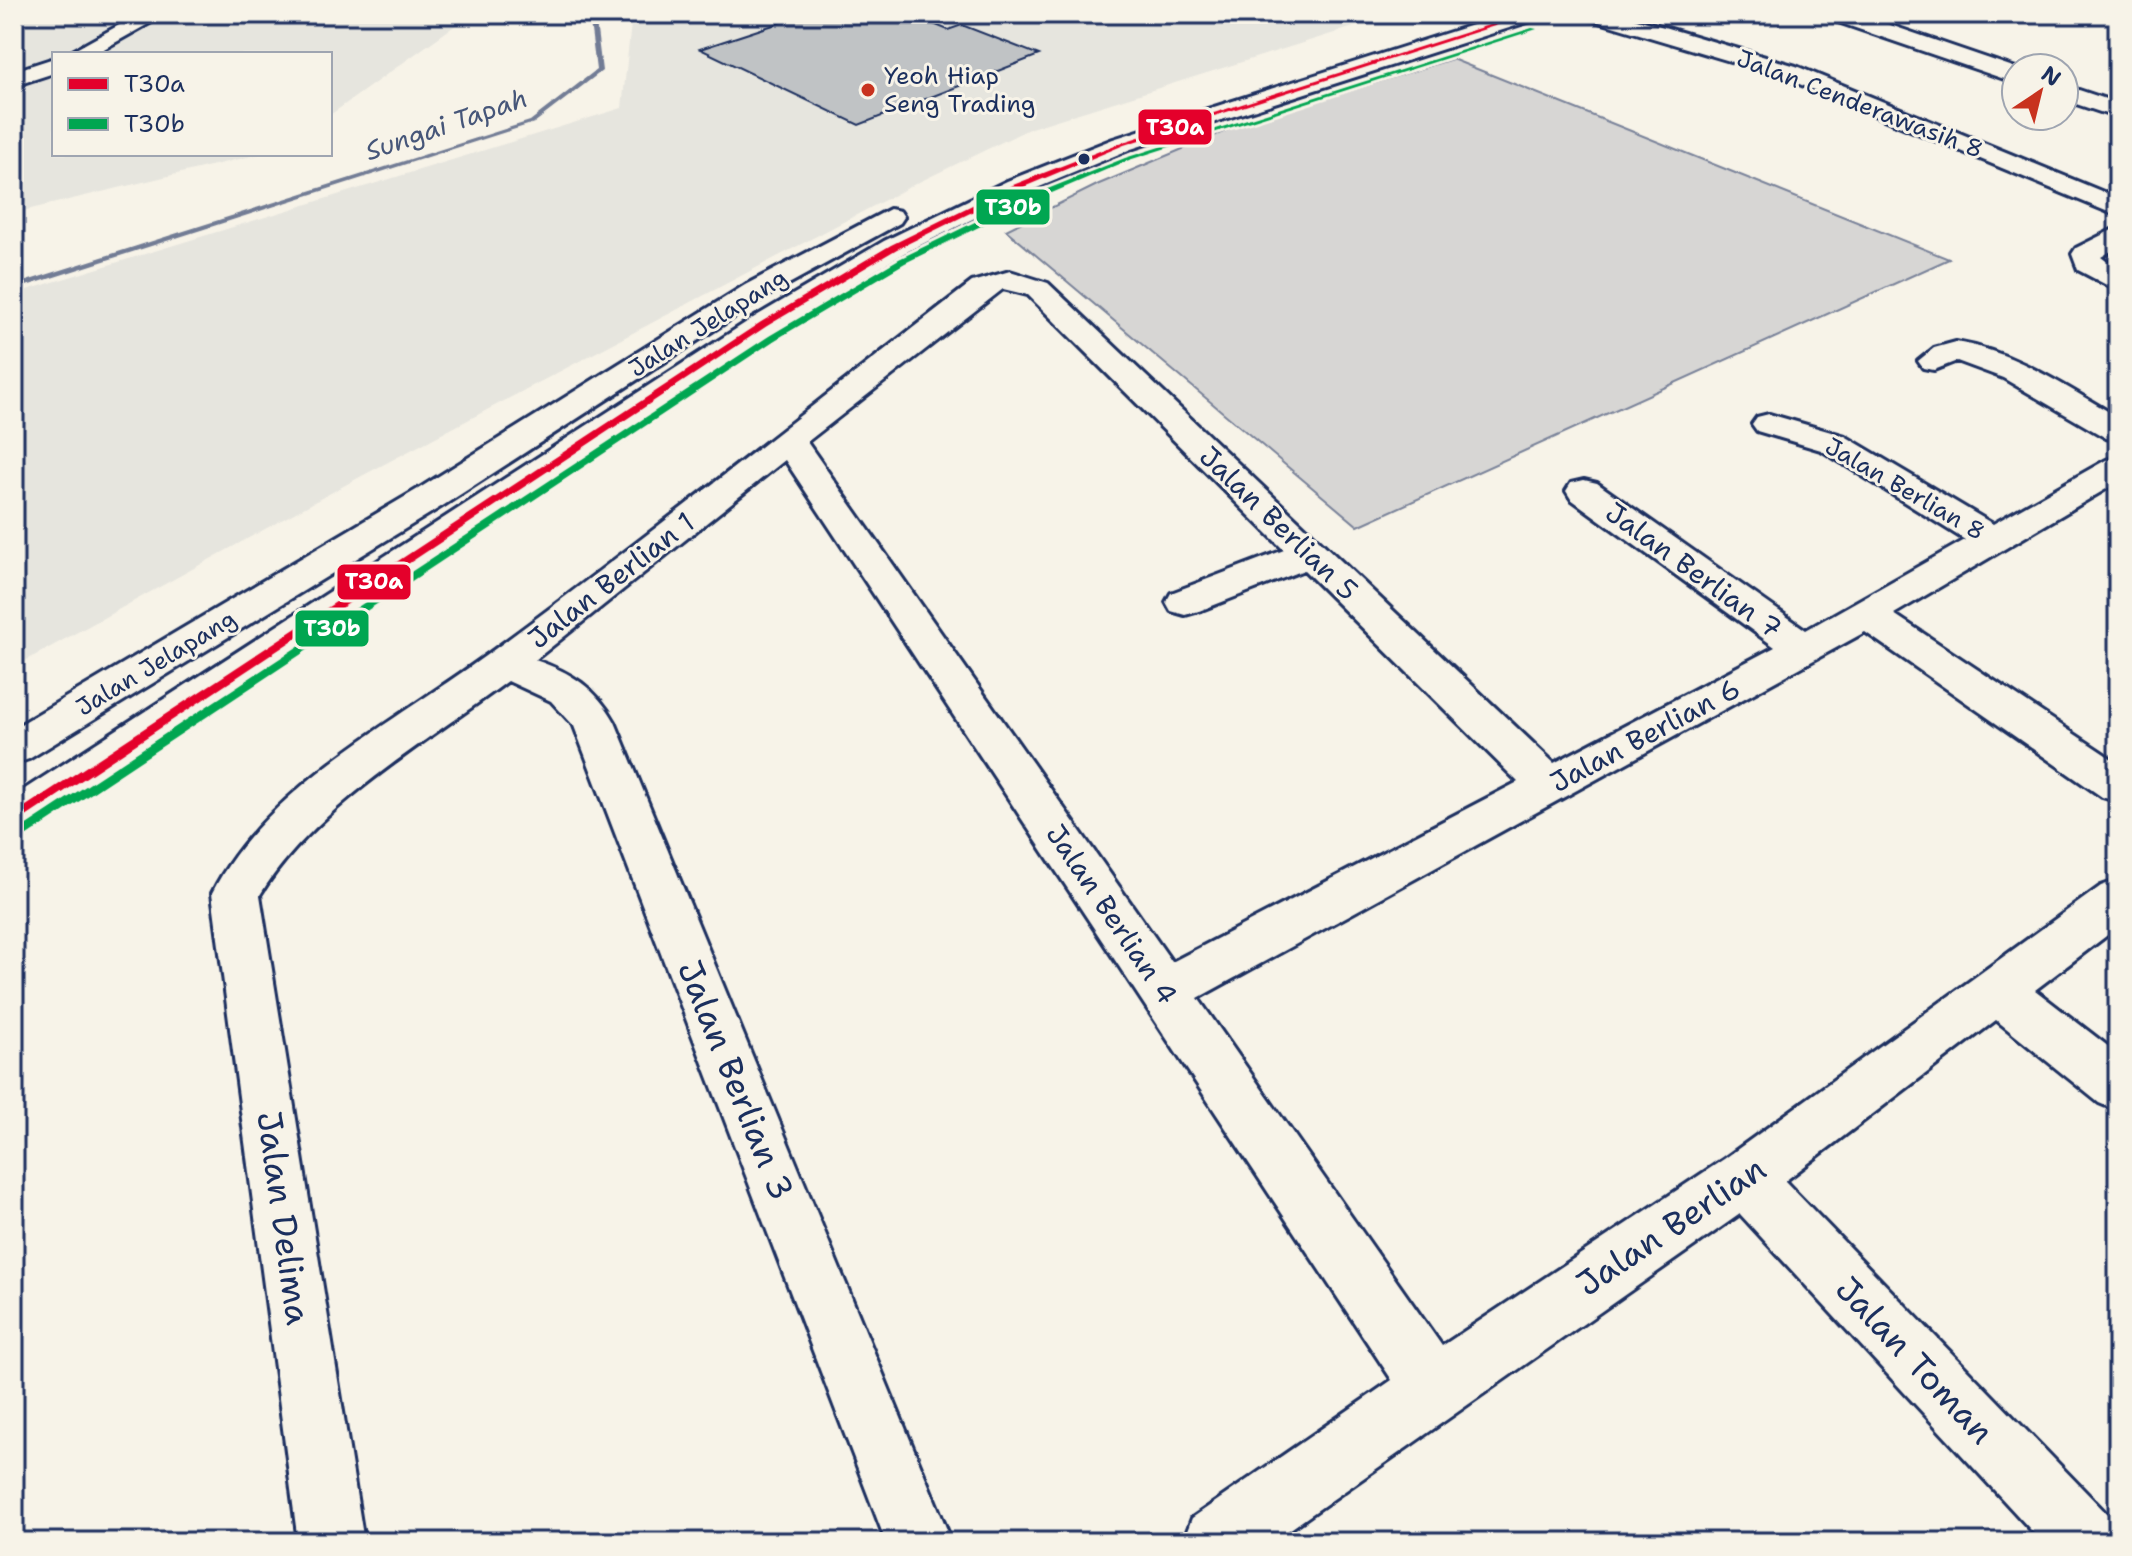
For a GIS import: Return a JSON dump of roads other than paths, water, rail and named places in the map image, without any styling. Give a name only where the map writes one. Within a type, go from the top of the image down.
[{"type":"street","points":[[82,52],[155,14]]},
{"type":"street","name":"Jalan Jelapang","points":[[15,818],[751,333],[894,247],[1016,187],[1122,144],[1529,14]]},
{"type":"street","name":"Jalan Cenderawasih 8","points":[[1597,14],[1788,71],[2118,208]]},
{"type":"street","points":[[1837,14],[2000,70]]},
{"type":"street","points":[[14,79],[52,66]]},
{"type":"street","points":[[2080,98],[2118,111]]},
{"type":"street","name":"Jalan Jelapang","points":[[14,748],[431,497],[755,291],[871,226],[988,172],[1169,104]]},
{"type":"street","points":[[2113,280],[2088,264],[2086,254],[2118,235]]},
{"type":"street","name":"Jalan Berlian 1","points":[[236,893],[262,852],[306,807],[503,664],[998,278]]},
{"type":"street","name":"Jalan Berlian 5","points":[[998,278],[1022,281],[1038,289],[1550,786]]},
{"type":"street","points":[[1934,361],[1950,351],[1990,360],[2118,431]]},
{"type":"street","name":"Jalan Berlian 8","points":[[1769,424],[1833,443],[1994,541]]},
{"type":"street","name":"Jalan Berlian 4","points":[[789,441],[1434,1388]]},
{"type":"street","name":"Jalan Berlian 6","points":[[1165,991],[1805,649],[2118,467]]},
{"type":"street","name":"Jalan Berlian 7","points":[[1584,491],[1805,649]]},
{"type":"street","points":[[1185,602],[1311,553]]},
{"type":"street","points":[[1866,614],[2118,785]]},
{"type":"street","name":"Jalan Berlian 3","points":[[503,664],[563,686],[580,699],[594,722],[919,1542]]},
{"type":"street","name":"Jalan Delima","points":[[236,893],[331,1542]]},
{"type":"street","name":"Jalan Berlian","points":[[1216,1542],[1434,1388],[1744,1178],[1999,992],[2118,900]]},
{"type":"street","points":[[1999,992],[2118,1086]]},
{"type":"street","name":"Jalan Toman","points":[[1744,1178],[2087,1542]]},
{"type":"waterway","name":"Sungai Tapah","points":[[14,288],[532,122],[599,71],[592,14]]},
{"type":"place","name":"Yeoh Hiap Seng Trading","points":[[868,90]]}]
